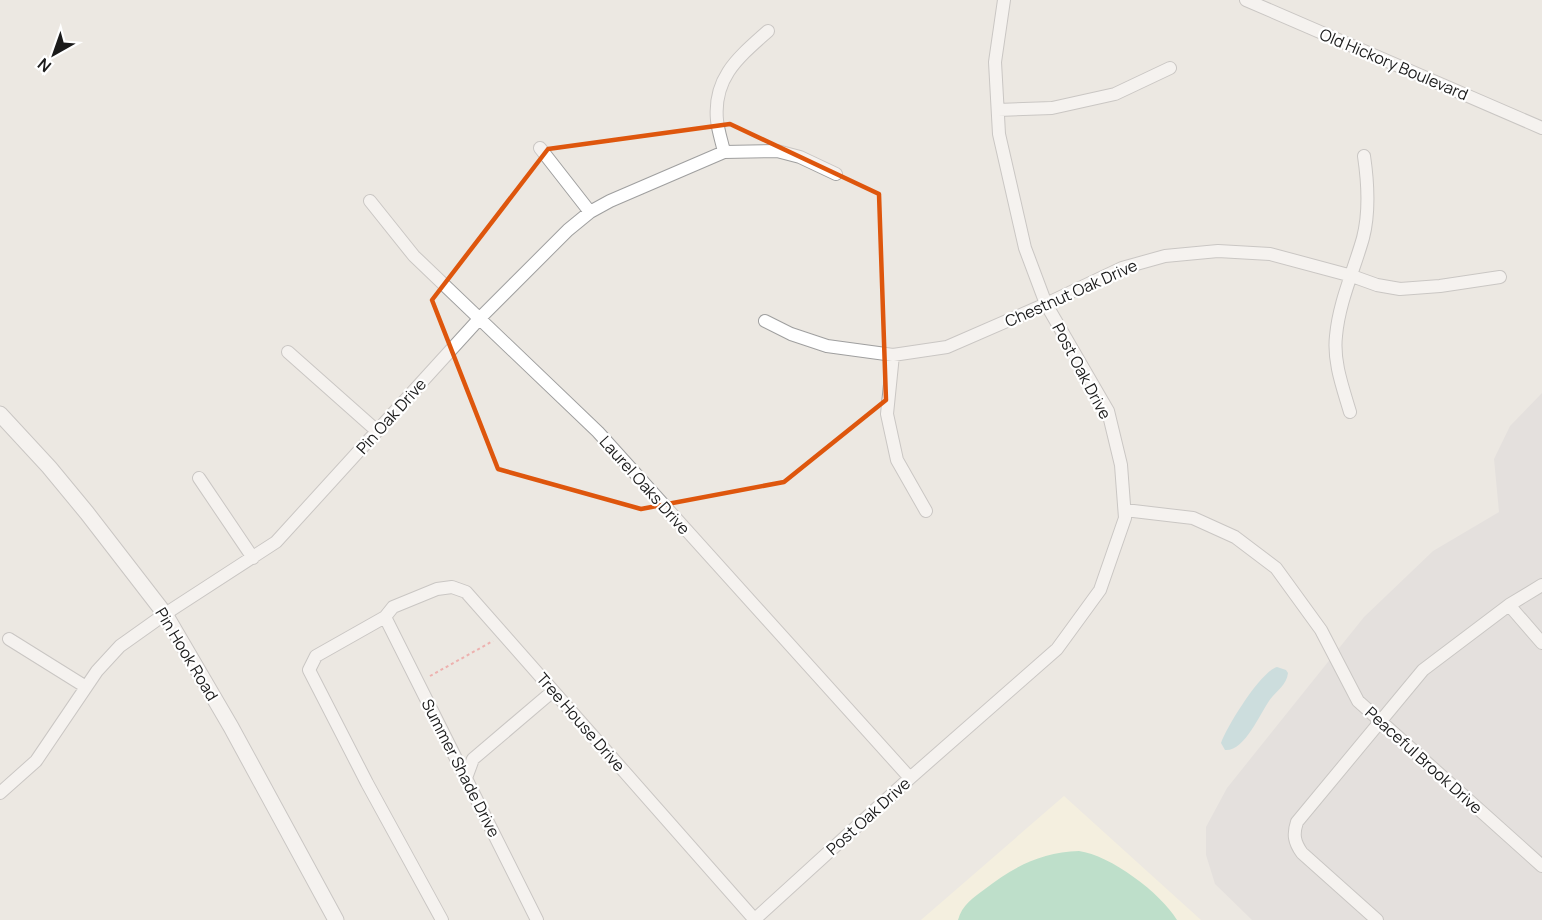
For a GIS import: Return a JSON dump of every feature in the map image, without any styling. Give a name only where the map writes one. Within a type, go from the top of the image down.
[{"type":"street","name":"Post Oak Drive","points":[[754,920],[910,778],[1057,649],[1100,590],[1125,518],[1121,465],[1108,411],[1046,304],[1025,248],[999,134],[995,63],[1004,0]]},
{"type":"street","name":"Old Hickory Boulevard","points":[[1246,0],[1542,128]]},
{"type":"street","points":[[724,152],[717,123],[718,95],[736,59],[768,31]]},
{"type":"street","points":[[998,110],[1052,108],[1115,94],[1170,68]]},
{"type":"street","points":[[540,148],[590,212]]},
{"type":"street","name":"Pin Oak Drive","points":[[0,793],[36,761],[86,687],[120,646],[276,542],[480,318],[555,242],[590,212],[610,201],[724,152],[777,151],[800,157],[836,174]]},
{"type":"street","points":[[1350,412],[1340,380],[1335,337],[1366,219],[1368,196],[1364,156]]},
{"type":"street","name":"Laurel Oaks Drive","points":[[370,201],[414,256],[598,432],[910,778]]},
{"type":"street","name":"Chestnut Oak Drive","points":[[765,321],[790,334],[827,346],[893,355],[947,347],[1144,260],[1218,251],[1270,254],[1377,285],[1401,289],[1451,285],[1500,277]]},
{"type":"street","points":[[288,352],[377,431]]},
{"type":"street","points":[[893,355],[887,414],[897,460],[926,511]]},
{"type":"street","name":"Pin Hook Road","points":[[0,414],[87,513],[165,614],[231,727],[336,920]]},
{"type":"street","points":[[199,478],[252,558]]},
{"type":"street","name":"Peaceful Brook Drive","points":[[1125,510],[1193,518],[1235,537],[1276,568],[1321,630],[1358,701],[1542,866]]},
{"type":"street","points":[[1377,920],[1302,853],[1295,840],[1294,832],[1303,814],[1423,670],[1509,605],[1542,585]]},
{"type":"street","name":"Tree House Drive","points":[[442,920],[367,783],[309,670],[316,656],[385,617],[393,607],[437,589],[452,587],[466,592],[754,920]]},
{"type":"street","points":[[1509,605],[1542,643]]},
{"type":"street","name":"Summer Shade Drive","points":[[385,617],[537,920]]},
{"type":"street","points":[[9,639],[86,687]]},
{"type":"street","points":[[466,778],[473,759],[553,691]]},
{"type":"path","points":[[430,676],[496,640]]},
{"type":"highlighted area","points":[[730,124],[879,194],[886,400],[784,482],[641,509],[498,469],[432,300],[548,149]]},
{"type":"shaded area","points":[[1542,393],[1542,920],[1252,920],[1215,884],[1206,855],[1206,827],[1227,788],[1364,617],[1433,551],[1499,512],[1494,459],[1510,426]]},
{"type":"shaded area","points":[[1064,796],[1201,920],[921,920]]},
{"type":"green space","points":[[1079,851],[1105,860],[1134,877],[1159,898],[1177,920],[958,920],[962,910],[972,899],[1017,868],[1053,854]]},
{"type":"water","points":[[1277,667],[1288,673],[1285,681],[1269,701],[1245,739],[1232,749],[1225,750],[1221,743],[1237,713],[1262,678]]}]
